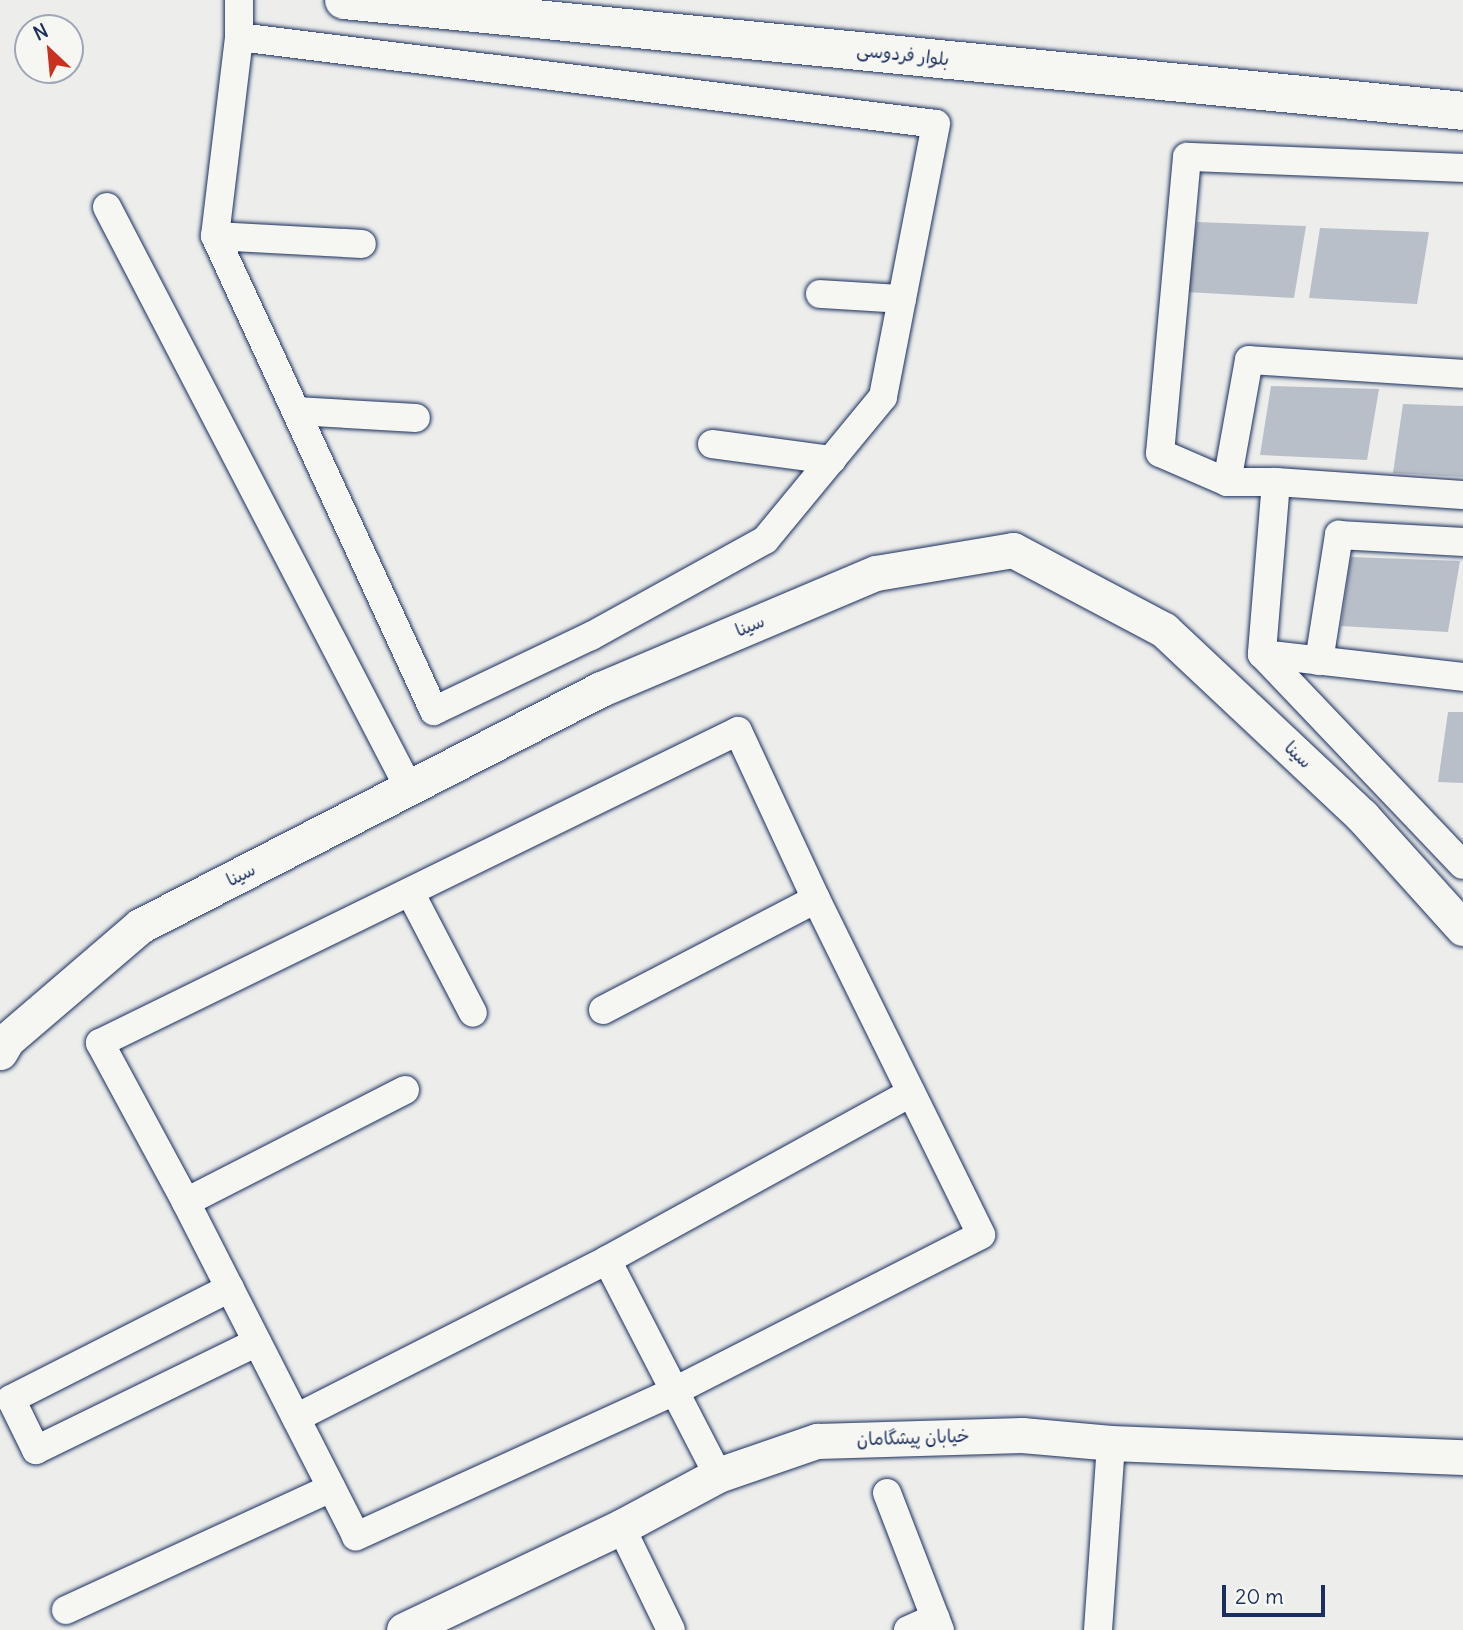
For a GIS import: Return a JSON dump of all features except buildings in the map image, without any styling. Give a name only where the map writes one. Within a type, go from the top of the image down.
[{"type":"main road","name":"بلوار فردوسی","points":[[344,0],[1463,111]]},
{"type":"street","points":[[239,0],[239,37],[215,236],[434,710],[591,636],[765,540],[883,397],[936,124],[239,37]]},
{"type":"street","points":[[1463,168],[1187,158],[1160,453],[1227,482],[1276,482],[1463,495]]},
{"type":"street","points":[[107,207],[410,790]]},
{"type":"street","points":[[215,236],[362,244]]},
{"type":"street","points":[[820,294],[902,299]]},
{"type":"street","points":[[1227,482],[1249,360],[1463,374]]},
{"type":"street","points":[[296,411],[416,418]]},
{"type":"street","points":[[712,444],[832,460]]},
{"type":"street","points":[[1276,482],[1262,654],[1463,865]]},
{"type":"street","points":[[1319,661],[1339,535],[1463,542]]},
{"type":"street","name":"سینا","points":[[0,1052],[7,1040],[140,926],[410,790],[601,689],[876,573],[1013,550],[1164,629],[1362,816],[1463,928]]},
{"type":"street","points":[[1262,654],[1463,677]]},
{"type":"street","points":[[738,731],[816,899],[981,1235],[677,1390],[355,1536],[186,1202],[100,1044],[738,731]]},
{"type":"street","points":[[1426,825],[1463,830]]},
{"type":"street","points":[[410,892],[473,1013]]},
{"type":"street","points":[[603,1010],[816,899]]},
{"type":"street","points":[[186,1202],[405,1090]]},
{"type":"street","points":[[296,1418],[607,1260],[911,1093]]},
{"type":"street","points":[[607,1260],[719,1475]]},
{"type":"street","points":[[230,1288],[11,1399],[36,1451],[257,1342]]},
{"type":"street","name":"خیابان پیشگامان","points":[[404,1630],[621,1527],[719,1475],[817,1441],[1022,1436],[1111,1443],[1463,1457]]},
{"type":"street","points":[[1098,1630],[1111,1443]]},
{"type":"street","points":[[66,1610],[331,1488]]},
{"type":"street","points":[[887,1493],[937,1624],[908,1630]]},
{"type":"street","points":[[621,1527],[671,1630]]}]
